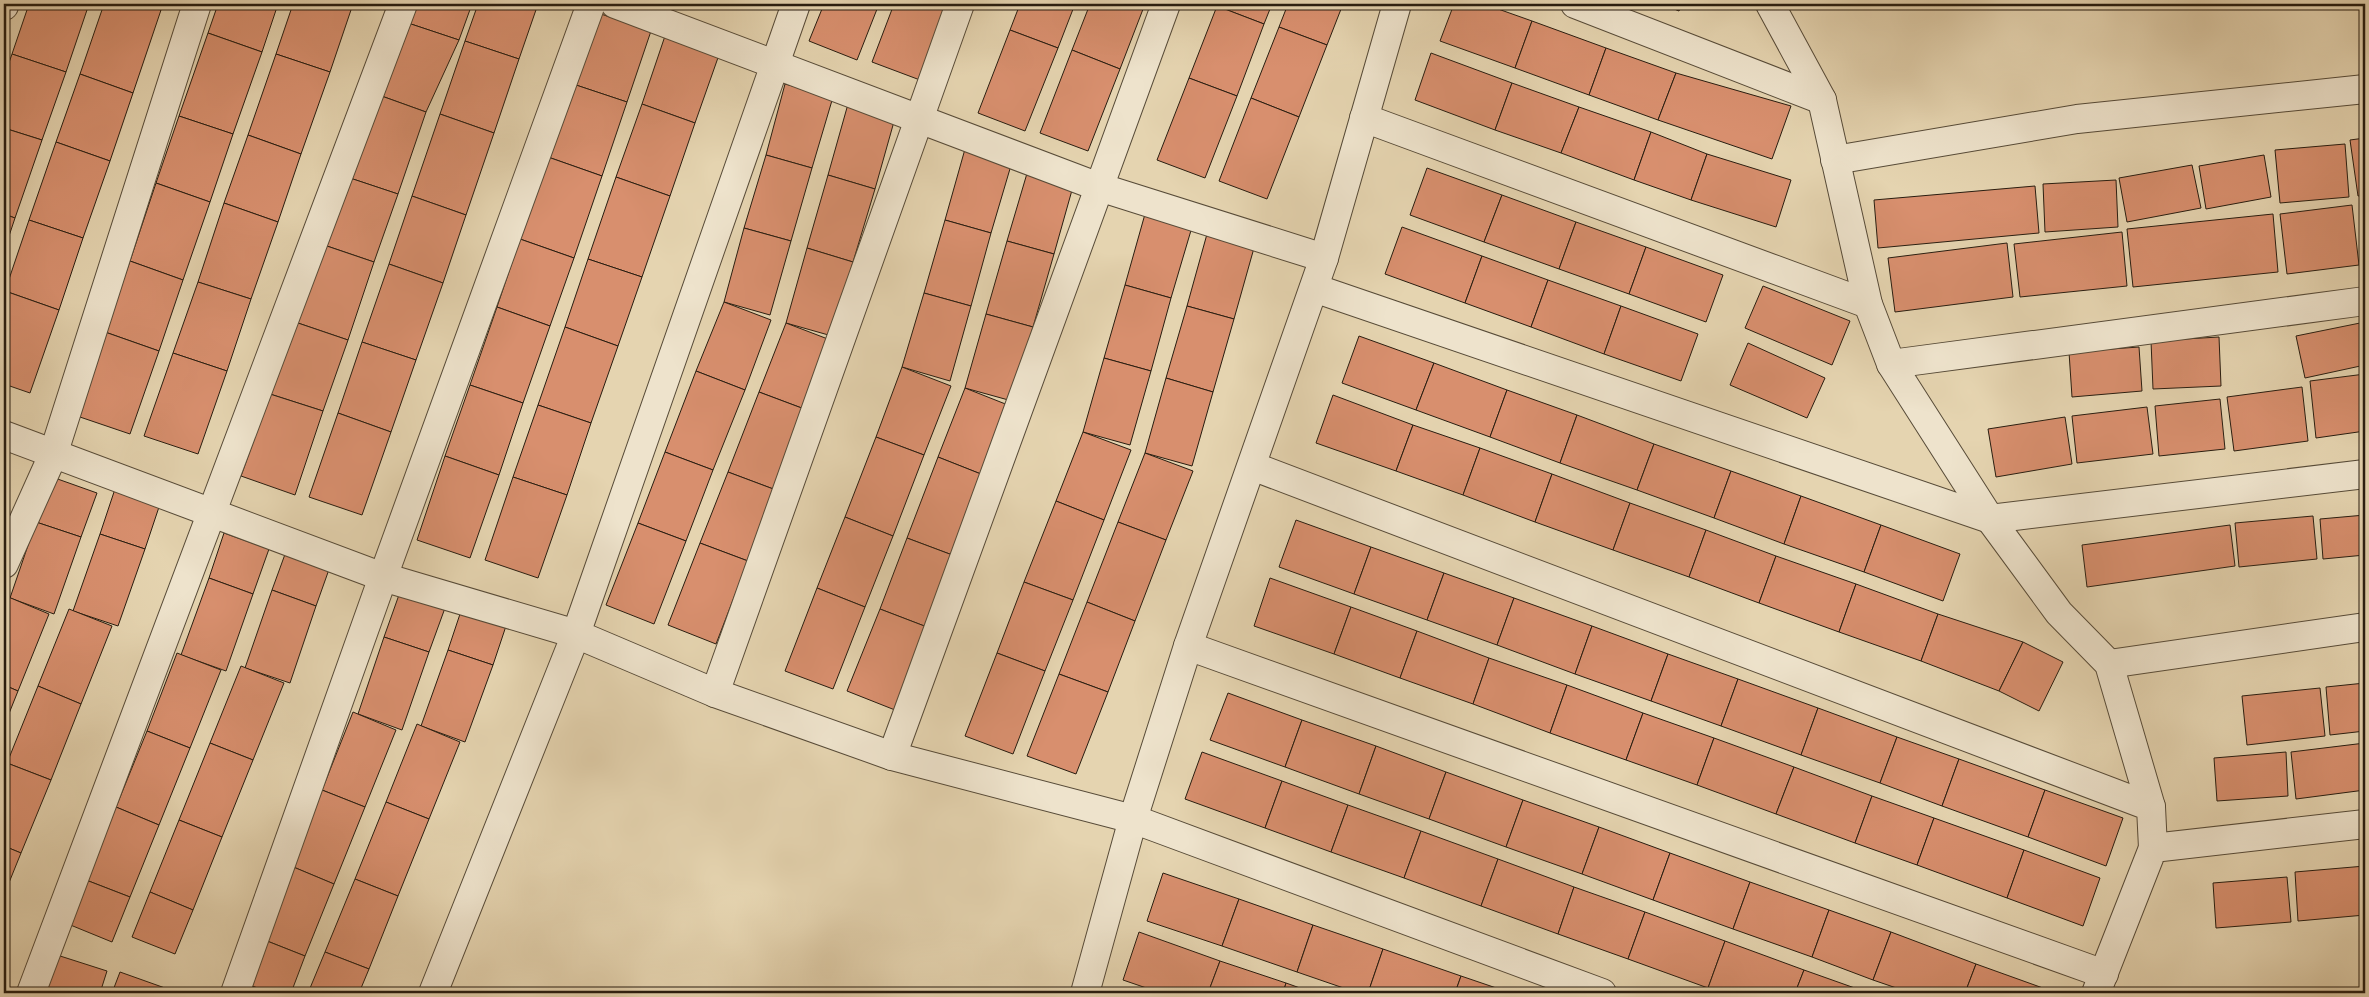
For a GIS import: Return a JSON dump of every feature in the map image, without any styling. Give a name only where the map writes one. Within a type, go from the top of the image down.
[{"type":"street","points":[[4,564],[53,455],[197,4]]},
{"type":"street","points":[[31,993],[403,4]]},
{"type":"street","points":[[234,993],[591,4]]},
{"type":"street","points":[[615,4],[1100,187],[1324,258]]},
{"type":"street","points":[[433,993],[576,634],[796,4]]},
{"type":"street","points":[[715,693],[960,4]]},
{"type":"street","points":[[892,756],[1166,4]]},
{"type":"street","points":[[1085,993],[1132,819],[1188,646],[1324,258],[1397,4]]},
{"type":"street","points":[[1575,4],[1822,100]]},
{"type":"street","points":[[1188,646],[2100,984],[2153,848],[2151,806],[2109,664],[2058,613],[1990,520],[1891,364],[1868,304],[1822,100],[1770,4]]},
{"type":"street","points":[[1835,160],[2077,118],[2365,89]]},
{"type":"street","points":[[1364,118],[1868,304]]},
{"type":"street","points":[[1314,288],[1990,520],[2365,474]]},
{"type":"street","points":[[1891,364],[2365,301]]},
{"type":"street","points":[[4,435],[212,515],[383,577],[576,634],[715,693],[892,756],[1132,819],[1602,993]]},
{"type":"street","points":[[1252,466],[2151,806]]},
{"type":"street","points":[[2109,664],[2365,628]]},
{"type":"street","points":[[2153,848],[2365,824]]},
{"type":"building","points":[[29,4],[89,4],[66,72],[12,54]]},
{"type":"building","points":[[104,4],[142,4],[161,10],[133,93],[80,74]]},
{"type":"building","points":[[142,4],[163,4],[161,10]]},
{"type":"building","points":[[218,4],[278,4],[262,52],[208,33]]},
{"type":"building","points":[[293,4],[353,4],[330,72],[276,54]]},
{"type":"building","points":[[411,4],[472,4],[459,40],[405,22]]},
{"type":"building","points":[[478,4],[538,4],[519,59],[465,41]]},
{"type":"building","points":[[824,4],[879,4],[857,60],[809,41]]},
{"type":"building","points":[[894,4],[949,4],[920,80],[872,62]]},
{"type":"building","points":[[1020,4],[1075,4],[1058,48],[1010,30]]},
{"type":"building","points":[[1090,4],[1145,4],[1120,69],[1072,50]]},
{"type":"building","points":[[1218,4],[1272,4],[1264,24],[1217,6]]},
{"type":"building","points":[[1288,4],[1343,4],[1327,45],[1279,27]]},
{"type":"building","points":[[1454,4],[1484,4],[1532,21],[1515,68],[1440,41]]},
{"type":"building","points":[[1662,4],[1682,4],[1679,11]]},
{"type":"building","points":[[1217,6],[1264,24],[1237,96],[1189,78]]},
{"type":"building","points":[[598,13],[651,31],[627,102],[573,84]]},
{"type":"building","points":[[1532,21],[1606,48],[1589,95],[1515,68]]},
{"type":"building","points":[[405,22],[459,40],[426,112],[376,94]]},
{"type":"building","points":[[1279,27],[1327,45],[1299,117],[1251,98]]},
{"type":"building","points":[[1010,30],[1058,48],[1025,131],[978,113]]},
{"type":"building","points":[[208,33],[262,52],[233,134],[179,116]]},
{"type":"building","points":[[666,33],[720,52],[695,123],[642,104]]},
{"type":"building","points":[[465,41],[519,59],[494,133],[440,114]]},
{"type":"building","points":[[1606,48],[1676,73],[1658,120],[1589,95]]},
{"type":"building","points":[[1072,50],[1120,69],[1088,151],[1040,133]]},
{"type":"building","points":[[1431,53],[1512,83],[1495,130],[1415,100]]},
{"type":"building","points":[[12,54],[66,72],[42,140],[4,128],[4,77]]},
{"type":"building","points":[[276,54],[330,72],[301,154],[248,135]]},
{"type":"building","points":[[1676,73],[1791,106],[1772,159],[1658,120]]},
{"type":"building","points":[[80,74],[133,93],[110,161],[56,142]]},
{"type":"building","points":[[1189,78],[1237,96],[1205,178],[1157,160]]},
{"type":"building","points":[[1512,83],[1579,107],[1561,153],[1495,130]]},
{"type":"building","points":[[573,84],[627,102],[602,176],[548,157]]},
{"type":"building","points":[[785,84],[833,97],[812,168],[766,155]]},
{"type":"building","points":[[376,94],[426,112],[398,194],[344,176]]},
{"type":"building","points":[[1251,98],[1299,117],[1267,199],[1219,181]]},
{"type":"building","points":[[642,104],[695,123],[670,196],[616,177]]},
{"type":"building","points":[[848,104],[895,118],[875,189],[828,175]]},
{"type":"building","points":[[1579,107],[1651,132],[1634,180],[1561,153]]},
{"type":"building","points":[[440,114],[494,133],[466,215],[412,196]]},
{"type":"building","points":[[179,116],[233,134],[210,202],[156,183]]},
{"type":"building","points":[[4,128],[42,140],[15,218],[4,214]]},
{"type":"building","points":[[1651,132],[1707,154],[1691,200],[1634,180]]},
{"type":"building","points":[[248,135],[301,154],[278,222],[224,203]]},
{"type":"building","points":[[2365,138],[2365,195],[2358,196],[2350,140]]},
{"type":"building","points":[[56,142],[110,161],[83,238],[29,220]]},
{"type":"building","points":[[2345,144],[2349,197],[2280,203],[2275,150]]},
{"type":"building","points":[[965,149],[1012,162],[991,233],[945,220]]},
{"type":"building","points":[[1707,154],[1791,180],[1776,227],[1691,200]]},
{"type":"building","points":[[766,155],[812,168],[791,241],[744,228]]},
{"type":"building","points":[[2264,155],[2271,197],[2206,209],[2199,166]]},
{"type":"building","points":[[548,157],[602,176],[574,258],[520,239]]},
{"type":"building","points":[[2192,165],[2201,208],[2127,222],[2119,178]]},
{"type":"building","points":[[1427,168],[1502,195],[1484,242],[1410,215]]},
{"type":"building","points":[[1028,170],[1074,183],[1054,254],[1007,241]]},
{"type":"building","points":[[828,175],[875,189],[853,262],[807,248]]},
{"type":"building","points":[[344,176],[398,194],[374,262],[321,244]]},
{"type":"building","points":[[616,177],[670,196],[642,277],[588,259]]},
{"type":"building","points":[[2116,180],[2118,227],[2045,232],[2043,184]]},
{"type":"building","points":[[156,183],[210,202],[183,280],[130,261]]},
{"type":"building","points":[[2035,186],[2039,233],[1878,248],[1874,200]]},
{"type":"building","points":[[1502,195],[1576,222],[1559,269],[1484,242]]},
{"type":"building","points":[[412,196],[466,215],[443,283],[389,264]]},
{"type":"building","points":[[224,203],[278,222],[251,299],[198,282]]},
{"type":"building","points":[[2352,205],[2359,265],[2287,274],[2280,214]]},
{"type":"building","points":[[2361,206],[2365,206],[2365,237]]},
{"type":"building","points":[[4,214],[15,218],[4,251]]},
{"type":"building","points":[[1145,214],[1192,227],[1171,298],[1125,285]]},
{"type":"building","points":[[2273,214],[2278,272],[2133,287],[2127,229]]},
{"type":"building","points":[[29,220],[83,238],[59,310],[5,291]]},
{"type":"building","points":[[945,220],[991,233],[971,306],[924,293]]},
{"type":"building","points":[[1576,222],[1646,247],[1629,294],[1559,269]]},
{"type":"building","points":[[1402,227],[1482,256],[1465,303],[1385,274]]},
{"type":"building","points":[[744,228],[791,241],[770,315],[724,302]]},
{"type":"building","points":[[2122,232],[2127,286],[2020,297],[2014,244]]},
{"type":"building","points":[[1207,234],[1254,248],[1234,319],[1187,306]]},
{"type":"building","points":[[520,239],[574,258],[550,326],[497,307]]},
{"type":"building","points":[[1007,241],[1054,254],[1033,327],[986,314]]},
{"type":"building","points":[[2007,243],[2013,297],[1895,312],[1888,258]]},
{"type":"building","points":[[321,244],[374,262],[348,340],[295,322]]},
{"type":"building","points":[[1646,247],[1723,275],[1706,322],[1629,294]]},
{"type":"building","points":[[807,248],[853,262],[832,336],[786,323]]},
{"type":"building","points":[[1482,256],[1548,280],[1531,327],[1465,303]]},
{"type":"building","points":[[588,259],[642,277],[618,346],[565,327]]},
{"type":"building","points":[[130,261],[183,280],[159,351],[105,332]]},
{"type":"building","points":[[389,264],[443,283],[416,360],[362,342]]},
{"type":"building","points":[[1548,280],[1621,306],[1604,354],[1531,327]]},
{"type":"building","points":[[198,282],[251,299],[227,371],[173,353]]},
{"type":"building","points":[[1125,285],[1171,298],[1151,371],[1104,358]]},
{"type":"building","points":[[1763,286],[1850,321],[1832,365],[1745,328]]},
{"type":"building","points":[[5,291],[59,310],[30,393],[4,384]]},
{"type":"building","points":[[924,293],[971,306],[950,381],[902,367]]},
{"type":"building","points":[[724,302],[771,320],[745,390],[696,371]]},
{"type":"building","points":[[1187,306],[1234,319],[1213,392],[1166,378]]},
{"type":"building","points":[[1621,306],[1698,334],[1681,381],[1604,354]]},
{"type":"building","points":[[497,307],[550,326],[523,403],[470,385]]},
{"type":"building","points":[[986,314],[1033,327],[1012,401],[965,388]]},
{"type":"building","points":[[295,322],[348,340],[323,411],[270,394]]},
{"type":"building","points":[[2365,322],[2365,365],[2305,378],[2296,336]]},
{"type":"building","points":[[786,323],[833,341],[807,410],[759,392]]},
{"type":"building","points":[[565,327],[618,346],[591,423],[538,405]]},
{"type":"building","points":[[105,332],[159,351],[130,434],[77,416]]},
{"type":"building","points":[[1359,336],[1434,363],[1416,410],[1342,383]]},
{"type":"building","points":[[2219,337],[2221,386],[2153,389],[2151,341]]},
{"type":"building","points":[[362,342],[416,360],[391,432],[338,413]]},
{"type":"building","points":[[1748,343],[1825,378],[1807,418],[1730,385]]},
{"type":"building","points":[[2139,347],[2142,391],[2072,397],[2069,352]]},
{"type":"building","points":[[173,353],[227,371],[198,454],[144,436]]},
{"type":"building","points":[[1104,358],[1151,371],[1130,445],[1083,432]]},
{"type":"building","points":[[1434,363],[1507,390],[1490,437],[1416,410]]},
{"type":"building","points":[[902,367],[951,386],[924,455],[876,437]]},
{"type":"building","points":[[696,371],[745,390],[713,470],[665,452]]},
{"type":"building","points":[[2365,374],[2365,431],[2316,438],[2310,381]]},
{"type":"building","points":[[1166,378],[1213,392],[1192,466],[1145,453]]},
{"type":"building","points":[[470,385],[523,403],[499,475],[445,456]]},
{"type":"building","points":[[2302,387],[2308,441],[2234,451],[2227,397]]},
{"type":"building","points":[[965,388],[1013,407],[986,476],[938,457]]},
{"type":"building","points":[[1507,390],[1577,415],[1560,463],[1490,437]]},
{"type":"building","points":[[759,392],[807,410],[776,490],[728,472]]},
{"type":"building","points":[[270,394],[323,411],[295,495],[241,476]]},
{"type":"building","points":[[1333,395],[1413,425],[1396,471],[1316,443]]},
{"type":"building","points":[[2220,399],[2225,449],[2159,456],[2155,406]]},
{"type":"building","points":[[538,405],[591,423],[567,495],[513,477]]},
{"type":"building","points":[[2147,407],[2153,454],[2077,463],[2072,416]]},
{"type":"building","points":[[338,413],[391,432],[362,515],[309,497]]},
{"type":"building","points":[[1577,415],[1654,444],[1637,490],[1560,463]]},
{"type":"building","points":[[2065,417],[2072,464],[1996,477],[1988,429]]},
{"type":"building","points":[[1413,425],[1480,448],[1463,495],[1396,471]]},
{"type":"building","points":[[1083,432],[1131,450],[1104,520],[1056,501]]},
{"type":"building","points":[[876,437],[924,455],[893,536],[845,517]]},
{"type":"building","points":[[1654,444],[1731,471],[1714,518],[1637,490]]},
{"type":"building","points":[[1480,448],[1552,474],[1535,522],[1463,495]]},
{"type":"building","points":[[665,452],[713,470],[686,541],[638,523]]},
{"type":"building","points":[[1145,453],[1193,471],[1166,540],[1118,522]]},
{"type":"building","points":[[445,456],[499,475],[470,558],[417,540]]},
{"type":"building","points":[[938,457],[986,476],[955,556],[907,538]]},
{"type":"building","points":[[1731,471],[1801,496],[1784,544],[1714,518]]},
{"type":"building","points":[[728,472],[776,490],[748,561],[700,543]]},
{"type":"building","points":[[1552,474],[1630,503],[1613,550],[1535,522]]},
{"type":"building","points":[[52,477],[97,493],[81,537],[36,522]]},
{"type":"building","points":[[513,477],[567,495],[538,578],[485,560]]},
{"type":"building","points":[[115,489],[160,504],[145,549],[100,534]]},
{"type":"building","points":[[1801,496],[1881,525],[1864,572],[1784,544]]},
{"type":"building","points":[[1056,501],[1104,520],[1073,600],[1024,582]]},
{"type":"building","points":[[1630,503],[1706,530],[1689,577],[1613,550]]},
{"type":"building","points":[[2365,515],[2365,555],[2323,559],[2320,519]]},
{"type":"building","points":[[2313,516],[2317,559],[2239,567],[2235,523]]},
{"type":"building","points":[[845,517],[893,536],[865,607],[817,588]]},
{"type":"building","points":[[1296,520],[1371,547],[1354,594],[1279,567]]},
{"type":"building","points":[[36,522],[81,537],[54,614],[10,598]]},
{"type":"building","points":[[1118,522],[1166,540],[1135,621],[1087,602]]},
{"type":"building","points":[[638,523],[686,541],[654,624],[606,605]]},
{"type":"building","points":[[1881,525],[1960,554],[1943,601],[1864,572]]},
{"type":"building","points":[[2230,525],[2235,566],[2087,587],[2082,545]]},
{"type":"building","points":[[1706,530],[1776,556],[1759,603],[1689,577]]},
{"type":"building","points":[[224,533],[269,549],[253,594],[209,578]]},
{"type":"building","points":[[100,534],[145,549],[118,626],[73,611]]},
{"type":"building","points":[[907,538],[955,556],[927,627],[880,609]]},
{"type":"building","points":[[700,543],[748,561],[716,644],[668,625]]},
{"type":"building","points":[[288,546],[332,561],[316,606],[272,590]]},
{"type":"building","points":[[1371,547],[1444,573],[1427,620],[1354,594]]},
{"type":"building","points":[[1776,556],[1856,584],[1839,632],[1759,603]]},
{"type":"building","points":[[1444,573],[1514,598],[1497,645],[1427,620]]},
{"type":"building","points":[[209,578],[253,594],[226,671],[181,655]]},
{"type":"building","points":[[1270,578],[1351,607],[1334,654],[1254,626]]},
{"type":"building","points":[[1024,582],[1073,600],[1045,671],[997,653]]},
{"type":"building","points":[[1856,584],[1938,614],[1921,661],[1839,632]]},
{"type":"building","points":[[817,588],[865,607],[833,689],[785,671]]},
{"type":"building","points":[[272,590],[316,606],[290,683],[245,668]]},
{"type":"building","points":[[400,592],[445,608],[429,652],[384,637]]},
{"type":"building","points":[[6,596],[49,614],[18,691],[4,685],[4,601]]},
{"type":"building","points":[[1514,598],[1592,626],[1575,674],[1497,645]]},
{"type":"building","points":[[1087,602],[1135,621],[1108,692],[1059,674]]},
{"type":"building","points":[[463,605],[508,620],[493,665],[448,650]]},
{"type":"building","points":[[1351,607],[1417,631],[1400,678],[1334,654]]},
{"type":"building","points":[[69,609],[112,626],[81,704],[38,686]]},
{"type":"building","points":[[880,609],[927,627],[895,710],[847,691]]},
{"type":"building","points":[[1938,614],[2023,642],[1999,691],[1921,661]]},
{"type":"building","points":[[1592,626],[1668,654],[1651,701],[1575,674]]},
{"type":"building","points":[[1417,631],[1489,658],[1473,704],[1400,678]]},
{"type":"building","points":[[384,637],[429,652],[402,730],[358,714]]},
{"type":"building","points":[[2023,642],[2063,662],[2039,711],[1999,691]]},
{"type":"building","points":[[448,650],[493,665],[465,742],[421,726]]},
{"type":"building","points":[[177,653],[221,670],[190,748],[147,731]]},
{"type":"building","points":[[997,653],[1045,671],[1013,754],[965,736]]},
{"type":"building","points":[[1668,654],[1738,679],[1721,726],[1651,701]]},
{"type":"building","points":[[1489,658],[1567,685],[1550,733],[1473,704]]},
{"type":"building","points":[[241,666],[284,683],[253,760],[210,743]]},
{"type":"building","points":[[1059,674],[1108,692],[1076,774],[1027,756]]},
{"type":"building","points":[[1738,679],[1818,708],[1801,755],[1721,726]]},
{"type":"building","points":[[2365,683],[2365,731],[2330,735],[2326,687]]},
{"type":"building","points":[[4,685],[18,691],[4,726]]},
{"type":"building","points":[[1567,685],[1643,713],[1626,760],[1550,733]]},
{"type":"building","points":[[38,686],[81,704],[51,780],[7,763]]},
{"type":"building","points":[[2320,688],[2325,736],[2247,745],[2242,696]]},
{"type":"building","points":[[1228,693],[1302,720],[1285,767],[1210,740]]},
{"type":"building","points":[[1818,708],[1897,737],[1880,783],[1801,755]]},
{"type":"building","points":[[353,712],[396,730],[365,807],[322,790]]},
{"type":"building","points":[[1643,713],[1714,738],[1697,785],[1626,760]]},
{"type":"building","points":[[1302,720],[1376,746],[1359,794],[1285,767]]},
{"type":"building","points":[[417,724],[460,742],[429,819],[386,802]]},
{"type":"building","points":[[147,731],[190,748],[159,825],[116,807]]},
{"type":"building","points":[[1897,737],[1959,759],[1942,806],[1880,783]]},
{"type":"building","points":[[1714,738],[1794,767],[1776,814],[1697,785]]},
{"type":"building","points":[[210,743],[253,760],[222,837],[179,820]]},
{"type":"building","points":[[2365,743],[2365,790],[2296,799],[2291,752]]},
{"type":"building","points":[[1376,746],[1446,772],[1429,819],[1359,794]]},
{"type":"building","points":[[1202,752],[1282,781],[1265,828],[1185,799]]},
{"type":"building","points":[[2286,752],[2288,796],[2217,801],[2214,758]]},
{"type":"building","points":[[1959,759],[2045,790],[2028,837],[1942,806]]},
{"type":"building","points":[[7,763],[51,780],[21,853],[4,846],[4,772]]},
{"type":"building","points":[[1794,767],[1872,796],[1855,843],[1776,814]]},
{"type":"building","points":[[1446,772],[1523,800],[1506,847],[1429,819]]},
{"type":"building","points":[[1282,781],[1348,805],[1331,852],[1265,828]]},
{"type":"building","points":[[322,790],[365,807],[334,884],[291,866]]},
{"type":"building","points":[[2045,790],[2123,818],[2106,866],[2028,837]]},
{"type":"building","points":[[1872,796],[1934,818],[1917,865],[1855,843]]},
{"type":"building","points":[[1523,800],[1599,827],[1582,874],[1506,847]]},
{"type":"building","points":[[386,802],[429,819],[398,896],[355,879]]},
{"type":"building","points":[[1348,805],[1421,831],[1404,878],[1331,852]]},
{"type":"building","points":[[116,807],[159,825],[130,897],[86,880]]},
{"type":"building","points":[[1934,818],[2024,850],[2007,898],[1917,865]]},
{"type":"building","points":[[179,820],[222,837],[193,910],[150,892]]},
{"type":"building","points":[[1599,827],[1670,853],[1653,900],[1582,874]]},
{"type":"building","points":[[1421,831],[1498,859],[1481,906],[1404,878]]},
{"type":"building","points":[[4,846],[21,853],[4,895]]},
{"type":"building","points":[[2024,850],[2100,878],[2083,926],[2007,898]]},
{"type":"building","points":[[1670,853],[1750,882],[1733,929],[1653,900]]},
{"type":"building","points":[[1498,859],[1574,887],[1558,934],[1481,906]]},
{"type":"building","points":[[291,866],[334,884],[305,956],[262,939]]},
{"type":"building","points":[[2365,866],[2365,915],[2298,921],[2295,872]]},
{"type":"building","points":[[1163,873],[1239,899],[1222,946],[1147,921]]},
{"type":"building","points":[[2287,877],[2291,922],[2216,928],[2213,883]]},
{"type":"building","points":[[355,879],[398,896],[369,969],[325,952]]},
{"type":"building","points":[[86,880],[130,897],[112,942],[68,924]]},
{"type":"building","points":[[1750,882],[1829,910],[1812,957],[1733,929]]},
{"type":"building","points":[[1574,887],[1645,912],[1628,959],[1558,934]]},
{"type":"building","points":[[150,892],[193,910],[175,954],[132,937]]},
{"type":"building","points":[[1239,899],[1313,925],[1297,972],[1222,946]]},
{"type":"building","points":[[1829,910],[1891,932],[1873,980],[1812,957]]},
{"type":"building","points":[[1645,912],[1725,941],[1708,988],[1628,959]]},
{"type":"building","points":[[1313,925],[1383,949],[1368,993],[1358,993],[1297,972]]},
{"type":"building","points":[[1139,932],[1220,961],[1208,993],[1161,993],[1123,980]]},
{"type":"building","points":[[1891,932],[1976,964],[1965,993],[1911,993],[1873,980]]},
{"type":"building","points":[[262,939],[305,956],[291,993],[270,993],[245,983]]},
{"type":"building","points":[[1725,941],[1804,970],[1795,993],[1722,993],[1708,988]]},
{"type":"building","points":[[1383,949],[1461,976],[1455,993],[1368,993]]},
{"type":"building","points":[[325,952],[369,969],[359,993],[308,993]]},
{"type":"building","points":[[57,955],[107,971],[100,993],[45,993]]},
{"type":"building","points":[[1220,961],[1286,983],[1283,993],[1208,993]]},
{"type":"building","points":[[1976,964],[2054,992],[2054,993],[1965,993]]},
{"type":"building","points":[[1804,970],[1866,992],[1795,993]]},
{"type":"building","points":[[120,972],[165,988],[163,993],[112,993]]},
{"type":"building","points":[[1461,976],[1511,993],[1455,993]]},
{"type":"building","points":[[1286,983],[1314,993],[1283,993]]}]
